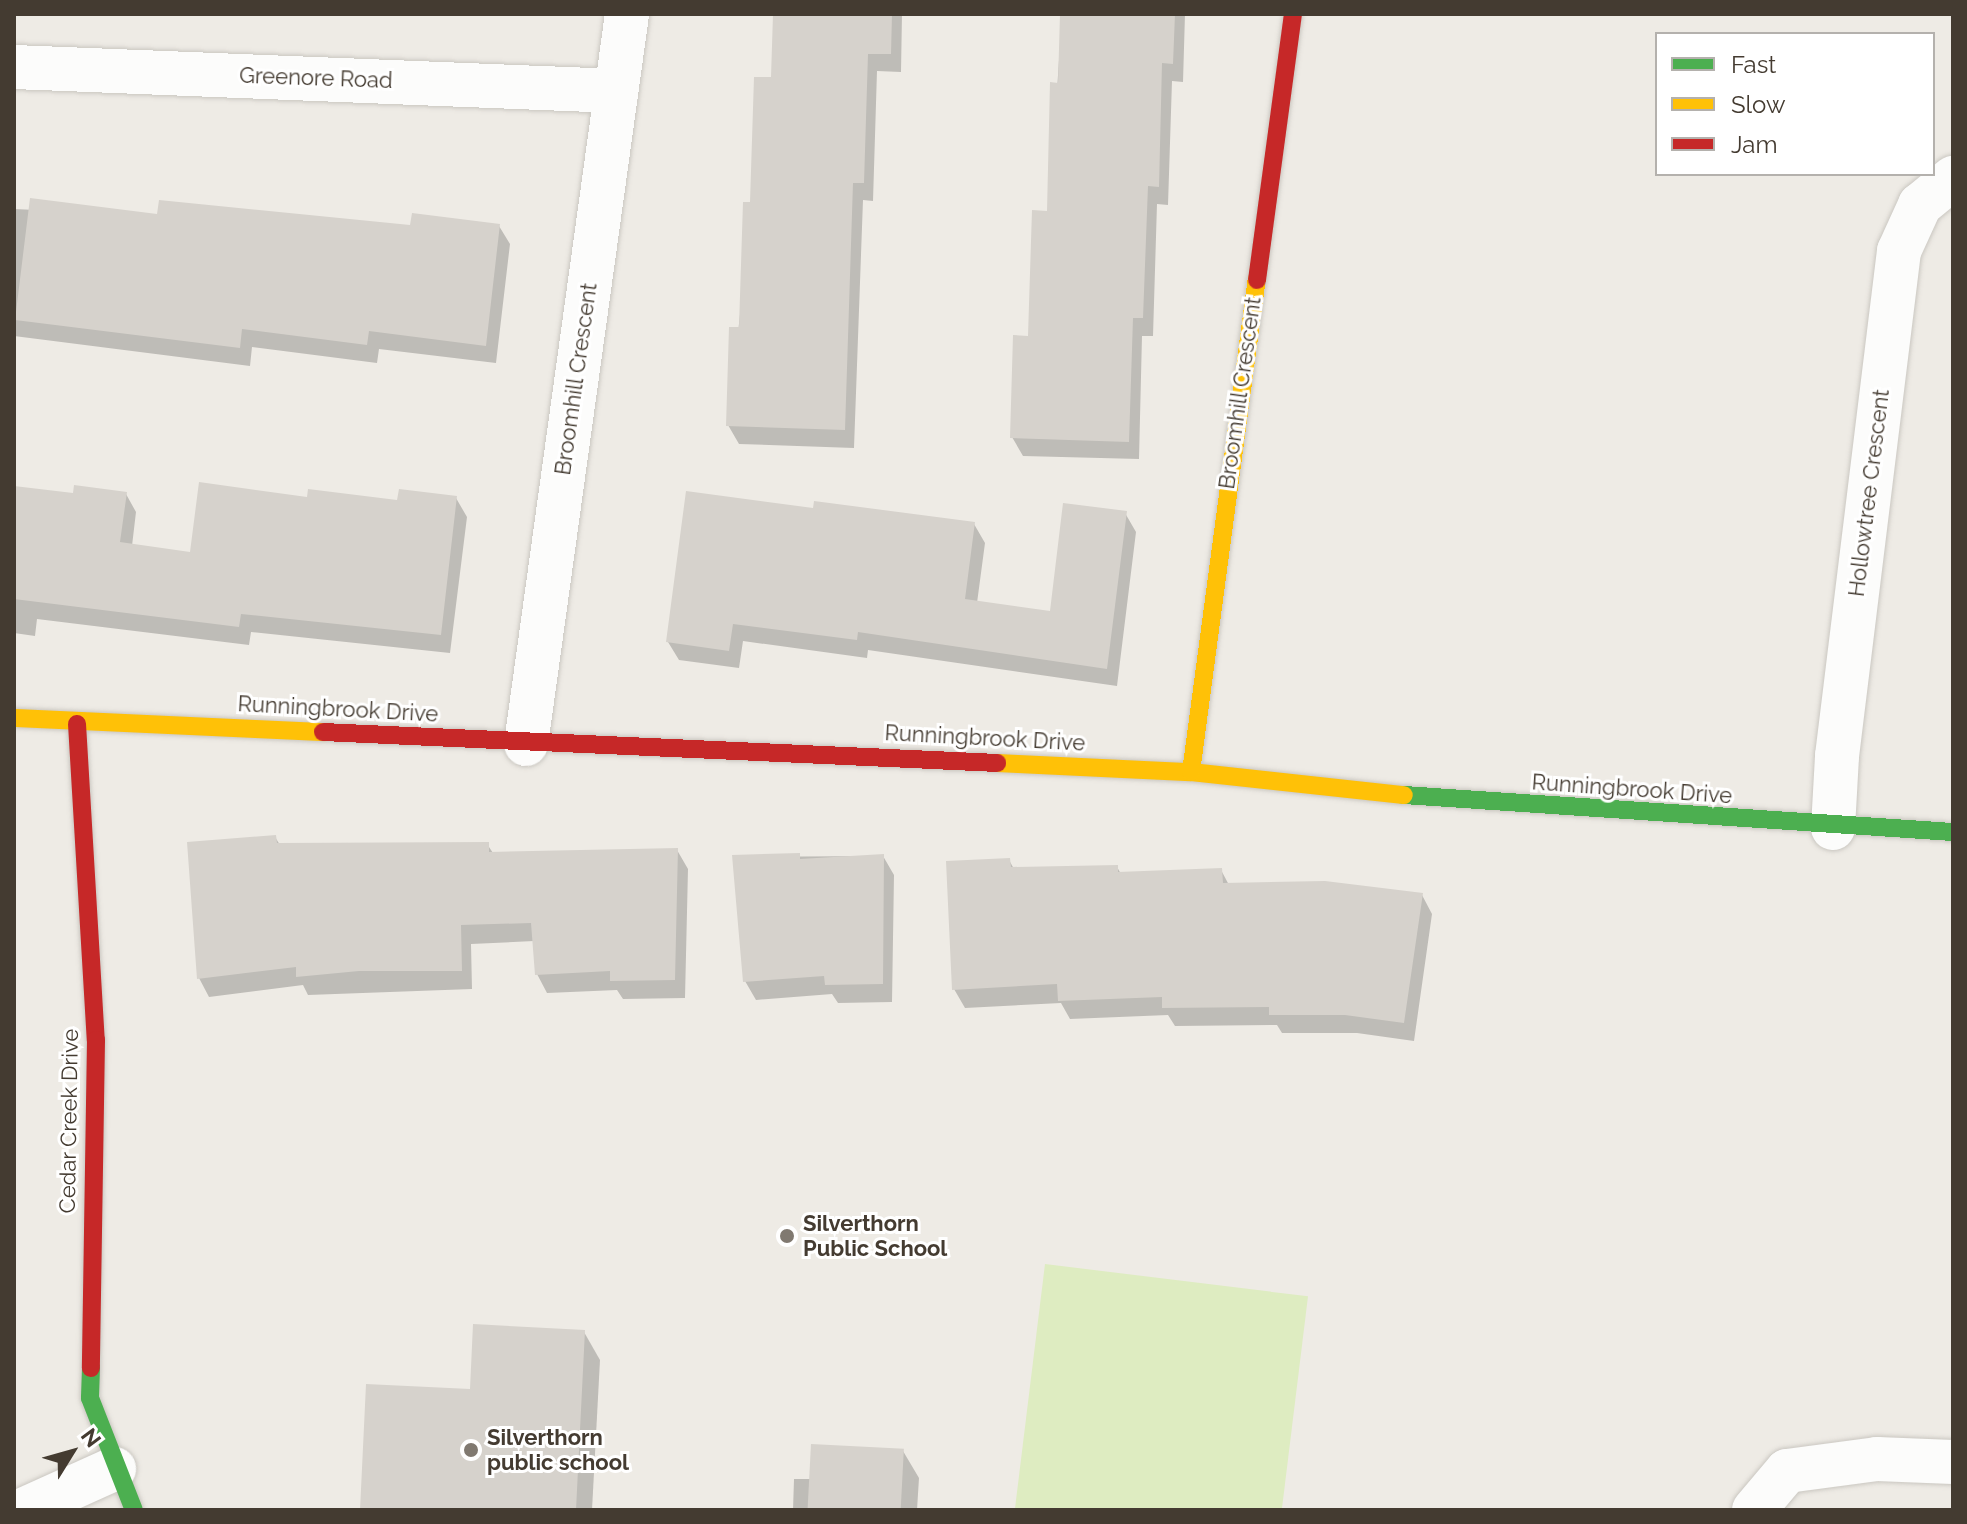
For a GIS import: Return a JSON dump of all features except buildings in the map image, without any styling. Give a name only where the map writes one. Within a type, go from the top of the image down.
[{"type":"street","name":"Broomhill Crescent","points":[[526,744],[627,14]]},
{"type":"street","name":"Broomhill Crescent","points":[[1191,772],[1293,14]]},
{"type":"street","name":"Greenore Road","points":[[14,67],[617,91]]},
{"type":"street","name":"Hollowtree Crescent","points":[[1833,828],[1837,756],[1899,251],[1920,205],[1953,178]]},
{"type":"street","name":"Runningbrook Drive","points":[[14,718],[77,724],[158,723],[526,744],[1191,772],[1494,805],[1833,828],[1953,832]]},
{"type":"street","name":"Cedar Creek Drive","points":[[77,724],[96,1040],[90,1398],[114,1469],[134,1510]]},
{"type":"street","points":[[1754,1510],[1787,1471],[1877,1459],[1953,1462]]},
{"type":"street","points":[[23,1510],[114,1469]]},
{"type":"green space","points":[[1045,1264],[1308,1296],[1282,1510],[1015,1510]]},
{"type":"traffic: fast","points":[[1404,795],[1953,832]]},
{"type":"traffic: fast","points":[[91,1368],[90,1398],[134,1510]]},
{"type":"traffic: slow","points":[[1191,772],[1257,280]]},
{"type":"traffic: slow","points":[[14,718],[323,732]]},
{"type":"traffic: slow","points":[[997,763],[1191,772],[1404,795]]},
{"type":"traffic: jam","points":[[1257,280],[1293,14]]},
{"type":"traffic: jam","points":[[77,724],[96,1040],[91,1368]]},
{"type":"traffic: jam","points":[[323,732],[997,763]]},
{"type":"place","name":"Silverthorn Public School","points":[[787,1236]]},
{"type":"place","name":"Silverthorn public school","points":[[471,1450]]}]
